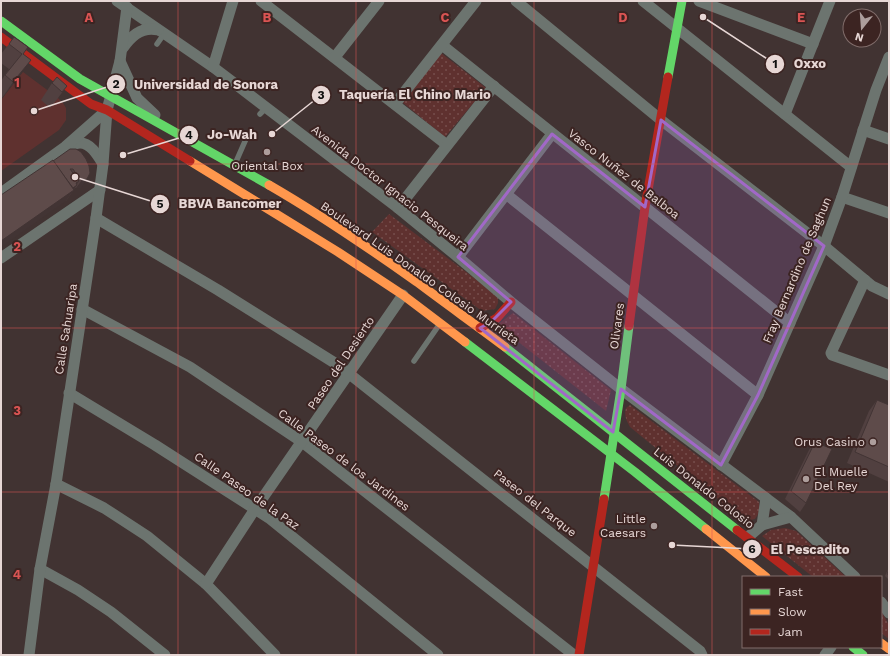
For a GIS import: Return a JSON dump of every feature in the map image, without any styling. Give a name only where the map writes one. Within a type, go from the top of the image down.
[{"type":"main road","name":"Olivares","points":[[579,655],[621,389],[645,207],[682,1]]},
{"type":"main road","name":"Boulevard Luis Donaldo Colosio Murrieta","points":[[1,21],[80,79],[235,166],[335,225],[480,328],[613,432]]},
{"type":"main road","points":[[1,37],[91,104],[107,110],[331,248],[403,295],[635,472],[765,576]]},
{"type":"main road","points":[[480,328],[497,318],[511,302]]},
{"type":"main road","name":"Luis Donaldo Colosio","points":[[613,432],[797,576]]},
{"type":"main road","points":[[635,472],[641,465],[651,462]]},
{"type":"main road","points":[[854,648],[863,655]]},
{"type":"street","points":[[213,67],[233,1]]},
{"type":"street","points":[[261,1],[447,145]]},
{"type":"street","points":[[335,57],[378,1]]},
{"type":"street","points":[[395,104],[476,1]]},
{"type":"street","points":[[516,1],[661,120],[824,246],[876,289],[889,294]]},
{"type":"street","points":[[643,1],[851,167]]},
{"type":"street","points":[[699,1],[813,44]]},
{"type":"street","points":[[785,114],[830,1]]},
{"type":"street","name":"Avenida Doctor Ignacio Pesqueira","points":[[122,4],[213,67],[263,111],[398,208],[511,302],[621,389],[791,517],[854,576]]},
{"type":"street","name":"Calle Sahuaripa","points":[[29,655],[40,569],[56,484],[96,218],[103,164],[107,110],[122,48],[122,4]]},
{"type":"street","points":[[122,48],[137,32],[151,28],[161,32]]},
{"type":"street","name":"Vasco Nuñez de Balboa","points":[[442,45],[790,323]]},
{"type":"street","name":"Fray Bernardino de Saghun","points":[[721,465],[758,395],[824,246],[842,197],[876,90],[889,57]]},
{"type":"street","points":[[80,79],[101,83],[110,80],[120,61]]},
{"type":"street","points":[[120,61],[137,98],[150,111],[180,135]]},
{"type":"street","points":[[398,208],[494,86]]},
{"type":"street","points":[[1,194],[65,147],[107,110]]},
{"type":"street","points":[[863,130],[889,139]]},
{"type":"street","points":[[458,257],[552,134]]},
{"type":"street","points":[[65,147],[80,143],[86,145],[98,155],[103,164]]},
{"type":"street","points":[[1,258],[100,190]]},
{"type":"street","points":[[506,194],[758,395]]},
{"type":"street","points":[[842,197],[889,213]]},
{"type":"street","name":"Paseo del Parque","points":[[96,218],[218,290],[324,356],[349,374],[700,651],[702,655]]},
{"type":"street","points":[[865,280],[831,353],[832,355],[889,375]]},
{"type":"street","name":"Paseo del Desierto","points":[[206,584],[255,509],[403,295]]},
{"type":"street","name":"Calle Paseo de los Jardines","points":[[82,309],[190,368],[302,442],[574,655]]},
{"type":"street","name":"Calle Paseo de la Paz","points":[[70,393],[255,509],[438,655]]},
{"type":"street","points":[[56,484],[104,508],[147,536],[206,584],[275,655]]},
{"type":"street","points":[[762,525],[766,498]]},
{"type":"street","points":[[748,537],[762,525],[791,517]]},
{"type":"street","points":[[40,569],[78,590],[111,612],[166,655]]},
{"type":"street","points":[[882,603],[889,613]]},
{"type":"lane","points":[[157,44],[161,32]]},
{"type":"lane","points":[[235,166],[246,139]]},
{"type":"lane","points":[[414,361],[440,324]]},
{"type":"highlighted area","points":[[661,120],[824,246],[758,395],[721,465],[621,389],[613,432],[480,328],[491,322],[511,302],[458,257],[552,134],[645,207]]},
{"type":"shaded area","points":[[441,53],[486,88],[445,137],[402,102]]},
{"type":"shaded area","points":[[23,72],[63,103],[66,108],[66,120],[59,130],[1,171],[1,100]]},
{"type":"shaded area","points":[[389,214],[498,296],[498,303],[495,309],[482,311],[372,232]]},
{"type":"shaded area","points":[[513,313],[611,390],[606,411],[497,325]]},
{"type":"shaded area","points":[[630,405],[759,502],[760,511],[755,519],[745,521],[630,427],[626,420],[625,413],[626,408]]},
{"type":"shaded area","points":[[785,528],[796,531],[845,576],[812,576],[762,536],[771,530]]},
{"type":"shaded area","points":[[882,613],[889,625],[889,639],[882,634]]},
{"type":"building","points":[[14,37],[28,47],[23,54],[31,60],[13,82],[5,75],[22,54],[9,44]]},
{"type":"building","points":[[57,77],[67,86],[62,92],[52,83]]},
{"type":"building","points":[[70,149],[76,149],[81,152],[89,166],[90,173],[87,179],[82,180],[73,169],[70,169],[79,181],[73,188],[53,161]]},
{"type":"building","points":[[53,160],[74,190],[1,241],[1,195]]},
{"type":"building","name":"Orus Casino","points":[[877,400],[889,405],[889,467],[855,452]]},
{"type":"building","name":"El Muelle Del Rey","points":[[815,442],[832,449],[806,503],[791,491]]},
{"type":"traffic: fast","points":[[668,77],[682,1]]},
{"type":"traffic: fast","points":[[1,21],[80,79],[269,185]]},
{"type":"traffic: fast","points":[[604,499],[629,326]]},
{"type":"traffic: fast","points":[[465,342],[635,472],[706,529]]},
{"type":"traffic: fast","points":[[505,347],[737,530]]},
{"type":"traffic: fast","points":[[854,648],[863,655]]},
{"type":"traffic: slow","points":[[190,161],[338,252],[403,295],[465,342]]},
{"type":"traffic: slow","points":[[269,185],[326,220],[381,257],[505,347]]},
{"type":"traffic: slow","points":[[706,529],[765,576]]},
{"type":"traffic: slow","points":[[882,644],[889,649]]},
{"type":"traffic: jam","points":[[1,37],[91,104],[107,110],[190,161]]},
{"type":"traffic: jam","points":[[629,326],[645,207],[668,77]]},
{"type":"traffic: jam","points":[[480,328],[497,318],[511,302]]},
{"type":"traffic: jam","points":[[579,655],[604,499]]},
{"type":"traffic: jam","points":[[737,530],[797,576]]},
{"type":"place","name":"Oxxo","points":[[703,17]]},
{"type":"place","name":"Universidad de Sonora","points":[[34,111]]},
{"type":"place","name":"Taquería El Chino Mario","points":[[272,134]]},
{"type":"place","name":"Oriental Box","points":[[267,152]]},
{"type":"place","name":"Jo-Wah","points":[[123,155]]},
{"type":"place","name":"BBVA Bancomer","points":[[75,177]]},
{"type":"place","name":"Orus Casino","points":[[873,442]]},
{"type":"place","name":"El Muelle Del Rey","points":[[806,479]]},
{"type":"place","name":"Little Caesars","points":[[654,526]]},
{"type":"place","name":"El Pescadito","points":[[672,545]]}]
